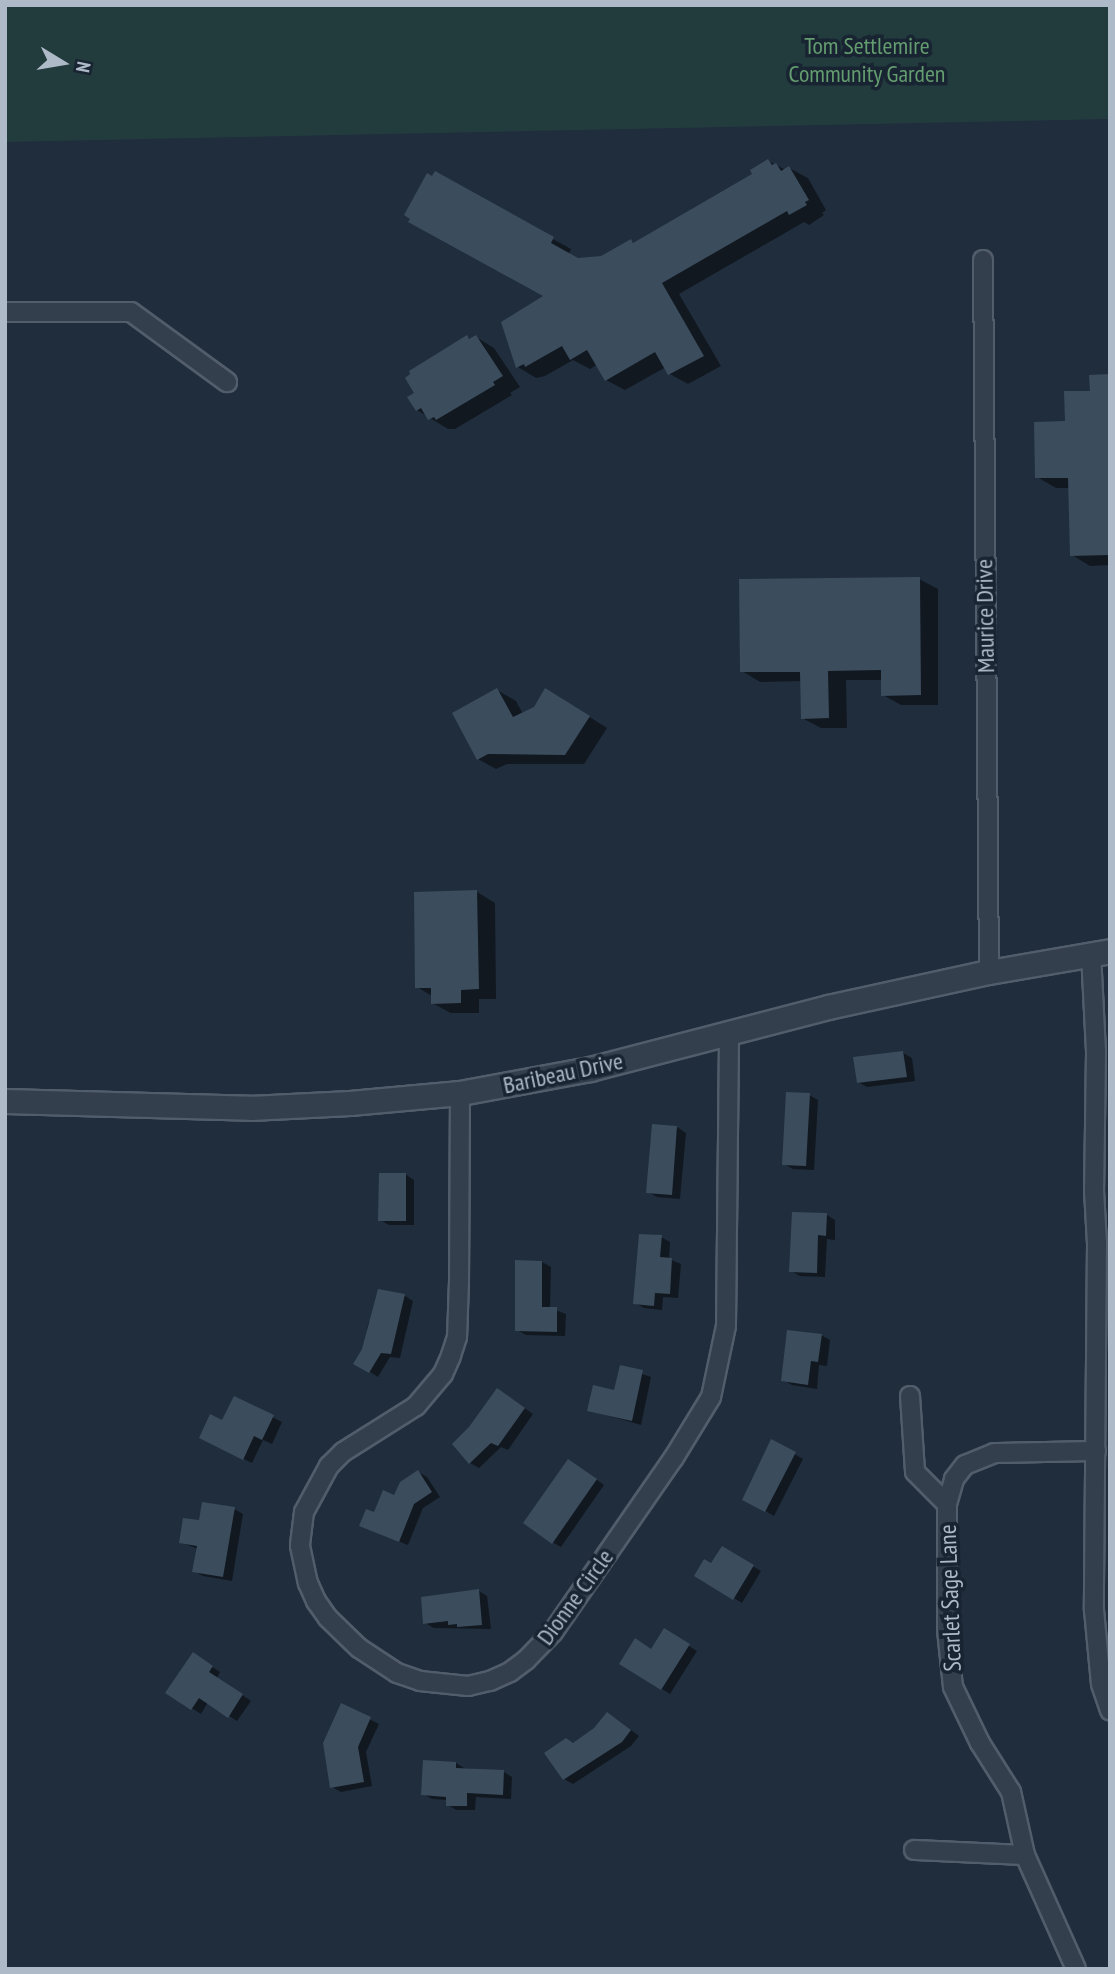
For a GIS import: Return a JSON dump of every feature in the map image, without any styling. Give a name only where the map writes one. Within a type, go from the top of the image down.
[{"type":"street","name":"Maurice Drive","points":[[983,260],[989,972]]},
{"type":"street","points":[[5,312],[131,312],[227,382]]},
{"type":"street","name":"Baribeau Drive","points":[[5,1101],[250,1108],[350,1104],[460,1093],[590,1069],[729,1032],[989,972],[1100,952]]},
{"type":"street","points":[[1100,952],[1096,1053],[1103,1409],[1096,1451],[1094,1610],[1101,1684],[1110,1710]]},
{"type":"street","name":"Dionne Circle","points":[[460,1093],[457,1337],[451,1356],[443,1374],[416,1406],[343,1452],[329,1466],[304,1511],[300,1546],[308,1583],[316,1601],[328,1618],[359,1648],[397,1673],[420,1681],[468,1686],[490,1681],[510,1672],[526,1660],[553,1632],[673,1459],[711,1397],[726,1326],[729,1032]]},
{"type":"street","points":[[910,1396],[915,1472],[947,1504]]},
{"type":"street","name":"Scarlet Sage Lane","points":[[1076,1969],[1025,1856],[1011,1792],[980,1743],[953,1687],[947,1630],[947,1504],[954,1479],[965,1465],[994,1453],[1096,1451]]},
{"type":"street","points":[[914,1850],[1025,1856]]},
{"type":"green space","name":"Tom Settlemire Community Garden","points":[[5,5],[1110,5],[1110,119],[5,142]]},
{"type":"building","points":[[768,159],[772,165],[776,163],[781,171],[789,166],[809,200],[805,202],[807,205],[789,215],[787,211],[662,283],[704,356],[668,375],[655,352],[605,381],[587,350],[570,360],[562,346],[525,367],[524,364],[516,368],[501,322],[543,296],[408,222],[410,219],[404,215],[427,173],[432,176],[435,171],[554,237],[551,243],[578,258],[601,256],[631,239],[633,243],[752,174],[750,170]]},
{"type":"building","points":[[467,335],[469,339],[476,335],[503,376],[493,382],[495,385],[436,420],[434,417],[428,420],[421,408],[416,411],[407,397],[414,393],[405,378],[410,374],[409,371]]},
{"type":"building","points":[[1110,374],[1110,555],[1070,556],[1068,478],[1035,478],[1034,422],[1065,421],[1064,391],[1090,391],[1089,375]]},
{"type":"building","points":[[920,577],[921,695],[881,696],[881,670],[828,671],[829,718],[801,719],[800,672],[740,672],[739,579]]},
{"type":"building","points":[[497,688],[513,717],[534,707],[545,688],[590,716],[565,755],[488,754],[477,760],[452,713]]},
{"type":"building","points":[[477,890],[479,989],[461,990],[461,1003],[431,1004],[431,988],[415,988],[414,892]]},
{"type":"building","points":[[903,1051],[907,1077],[857,1083],[853,1057]]},
{"type":"building","points":[[786,1092],[810,1093],[806,1166],[782,1165]]},
{"type":"building","points":[[652,1124],[677,1126],[672,1195],[646,1193]]},
{"type":"building","points":[[379,1173],[406,1173],[406,1221],[378,1221]]},
{"type":"building","points":[[792,1212],[827,1213],[826,1236],[818,1235],[817,1273],[789,1272]]},
{"type":"building","points":[[639,1234],[662,1235],[660,1257],[672,1258],[670,1294],[655,1293],[654,1306],[633,1304]]},
{"type":"building","points":[[515,1260],[542,1261],[542,1307],[557,1307],[557,1332],[515,1331]]},
{"type":"building","points":[[378,1289],[405,1294],[391,1354],[381,1353],[369,1373],[353,1364],[362,1349]]},
{"type":"building","points":[[787,1330],[822,1334],[818,1362],[811,1361],[808,1385],[781,1381]]},
{"type":"building","points":[[620,1365],[643,1370],[632,1421],[587,1411],[593,1385],[614,1390]]},
{"type":"building","points":[[497,1388],[525,1408],[498,1446],[491,1443],[469,1464],[452,1444],[469,1427]]},
{"type":"building","points":[[234,1396],[274,1415],[262,1440],[254,1436],[243,1460],[199,1438],[210,1414],[222,1420]]},
{"type":"building","points":[[771,1439],[796,1452],[765,1512],[742,1500]]},
{"type":"building","points":[[568,1459],[597,1479],[552,1544],[523,1523]]},
{"type":"building","points":[[418,1470],[432,1492],[414,1504],[399,1542],[359,1526],[366,1509],[374,1512],[383,1490],[394,1495],[400,1482]]},
{"type":"building","points":[[202,1502],[235,1507],[223,1577],[192,1572],[197,1546],[179,1543],[183,1518],[199,1520]]},
{"type":"building","points":[[722,1546],[754,1565],[733,1600],[694,1576],[704,1559],[711,1563]]},
{"type":"building","points":[[479,1589],[482,1625],[457,1627],[457,1624],[448,1625],[448,1621],[423,1624],[421,1597]]},
{"type":"building","points":[[664,1628],[690,1644],[661,1690],[619,1664],[635,1638],[651,1649]]},
{"type":"building","points":[[193,1652],[213,1666],[209,1672],[243,1694],[228,1718],[199,1698],[191,1710],[165,1693]]},
{"type":"building","points":[[341,1703],[371,1717],[358,1747],[364,1782],[330,1788],[323,1743]]},
{"type":"building","points":[[607,1712],[631,1730],[622,1742],[563,1780],[544,1753],[566,1738],[573,1743],[594,1728]]},
{"type":"building","points":[[423,1760],[456,1762],[456,1768],[504,1770],[503,1795],[467,1793],[467,1806],[446,1806],[446,1797],[421,1795]]}]
